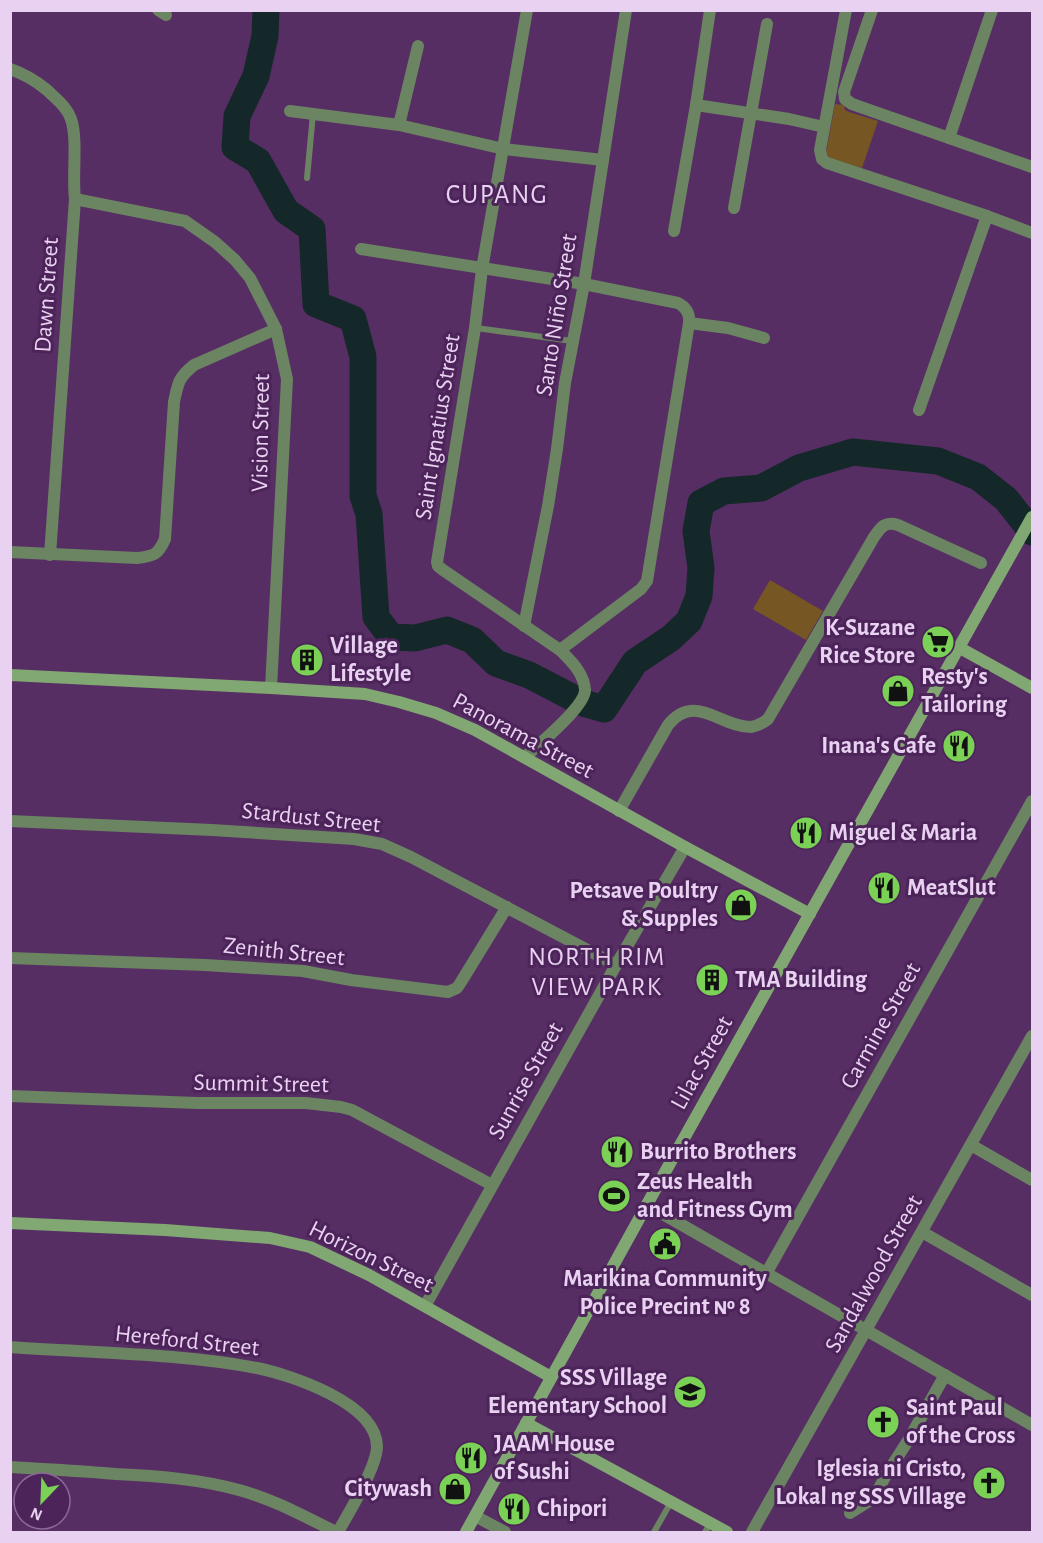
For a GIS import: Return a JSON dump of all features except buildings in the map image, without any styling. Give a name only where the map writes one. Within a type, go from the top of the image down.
[{"type":"street","name":"Saint Ignatius Street","points":[[525,757],[575,710],[584,696],[582,677],[560,650],[443,570],[437,562],[475,328],[482,268],[527,10]]},
{"type":"street","name":"Santo Niño Street","points":[[524,626],[548,506],[572,341],[584,284],[626,10]]},
{"type":"street","points":[[674,231],[710,10]]},
{"type":"street","points":[[846,10],[820,155],[827,163],[1032,233]]},
{"type":"street","points":[[872,10],[844,92],[846,99],[852,104],[1032,167]]},
{"type":"street","points":[[949,138],[992,10]]},
{"type":"street","points":[[734,208],[767,24]]},
{"type":"street","points":[[399,125],[418,46]]},
{"type":"street","name":"Dawn Street","points":[[10,69],[24,74],[60,101],[72,120],[74,138],[75,199],[50,555]]},
{"type":"street","points":[[696,105],[789,119],[824,127]]},
{"type":"street","points":[[290,111],[399,125],[504,149],[603,160]]},
{"type":"street","name":"Vision Street","points":[[75,199],[185,221],[235,260],[250,278],[276,329],[287,379],[271,688]]},
{"type":"street","points":[[919,410],[987,216]]},
{"type":"street","points":[[361,249],[584,284],[678,303],[682,305],[688,317],[647,581],[641,590],[560,650]]},
{"type":"street","points":[[688,317],[764,338]]},
{"type":"street","points":[[10,552],[137,558],[157,553],[165,540],[174,402],[178,381],[194,365],[276,329]]},
{"type":"street","name":"Lilac Street","points":[[466,1533],[1031,520]]},
{"type":"street","points":[[619,811],[668,725],[679,715],[698,711],[750,727],[768,719],[874,537],[884,525],[888,523],[898,525],[981,563]]},
{"type":"street","points":[[960,648],[1032,688]]},
{"type":"street","name":"Panorama Street","points":[[10,675],[364,694],[436,713],[525,757],[619,811],[810,914]]},
{"type":"street","name":"Carmine Street","points":[[767,1272],[1032,801]]},
{"type":"street","name":"Stardust Street","points":[[10,821],[212,830],[354,839],[382,844],[616,965]]},
{"type":"street","name":"Sunrise Street","points":[[425,1306],[616,965],[685,847]]},
{"type":"street","name":"Zenith Street","points":[[10,957],[303,971],[351,980],[448,992],[457,988],[507,907]]},
{"type":"street","name":"Sandalwood Street","points":[[752,1533],[970,1145],[1027,1058],[1032,1036]]},
{"type":"street","name":"Summit Street","points":[[10,1096],[197,1103],[306,1103],[341,1107],[352,1110],[492,1185]]},
{"type":"street","points":[[970,1145],[1032,1180]]},
{"type":"street","points":[[647,1205],[1032,1425]]},
{"type":"street","name":"Horizon Street","points":[[10,1223],[165,1230],[270,1238],[310,1246],[369,1275],[551,1377]]},
{"type":"street","points":[[922,1232],[1032,1295]]},
{"type":"street","name":"Hereford Street","points":[[10,1347],[200,1359],[283,1375],[340,1399],[358,1411],[374,1432],[377,1444],[370,1471],[337,1533]]},
{"type":"street","points":[[850,1513],[874,1498],[945,1376]]},
{"type":"street","points":[[526,1423],[671,1502],[708,1528],[727,1533]]},
{"type":"street","points":[[10,1467],[164,1477],[242,1490],[283,1506],[337,1533]]},
{"type":"street","points":[[475,1516],[505,1533]]},
{"type":"lane","points":[[307,178],[313,114]]},
{"type":"lane","points":[[475,328],[572,341]]},
{"type":"lane","points":[[654,1533],[671,1502]]},
{"type":"shaded area","points":[[835,104],[844,105],[845,110],[849,112],[878,121],[862,168],[831,159],[826,153]]},
{"type":"shaded area","points":[[770,580],[823,611],[806,640],[753,609]]},
{"type":"waterway","points":[[266,10],[265,36],[256,76],[237,116],[235,147],[258,161],[286,211],[312,229],[316,304],[353,319],[363,357],[363,496],[369,514],[376,617],[391,637],[415,638],[447,630],[472,640],[496,663],[529,675],[583,703],[604,709],[635,662],[671,638],[689,621],[699,596],[701,568],[696,531],[701,503],[724,491],[761,488],[799,468],[853,452],[938,461],[978,477],[1006,499],[1032,532]]},
{"type":"place","name":"K-Suzane Rice Store","points":[[938,642]]},
{"type":"place","name":"Village Lifestyle","points":[[307,660]]},
{"type":"place","name":"Resty's Tailoring","points":[[898,691]]},
{"type":"place","name":"Inana's Cafe","points":[[959,746]]},
{"type":"place","name":"Miguel & Maria","points":[[806,833]]},
{"type":"place","name":"MeatSlut","points":[[884,888]]},
{"type":"place","name":"Petsave Poultry & Supples","points":[[741,905]]},
{"type":"place","name":"TMA Building","points":[[712,980]]},
{"type":"place","name":"Burrito Brothers","points":[[617,1152]]},
{"type":"place","name":"Zeus Health and Fitness Gym","points":[[614,1196]]},
{"type":"place","name":"Marikina Community Police Precint № 8","points":[[665,1244]]},
{"type":"place","name":"SSS Village Elementary School","points":[[690,1392]]},
{"type":"place","name":"Saint Paul of the Cross","points":[[883,1422]]},
{"type":"place","name":"JAAM House of Sushi","points":[[471,1458]]},
{"type":"place","name":"Iglesia ni Cristo, Lokal ng SSS Village","points":[[989,1483]]},
{"type":"place","name":"Citywash","points":[[455,1489]]},
{"type":"place","name":"Chipori","points":[[514,1509]]},
{"type":"district","name":"CUPANG","points":[[497,194]]},
{"type":"district","name":"NORTH RIM VIEW PARK","points":[[597,972]]}]
